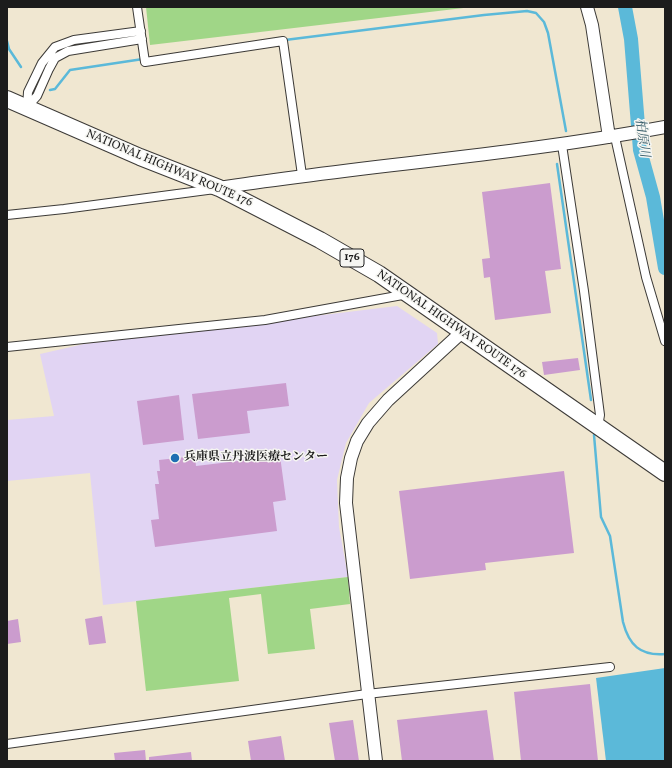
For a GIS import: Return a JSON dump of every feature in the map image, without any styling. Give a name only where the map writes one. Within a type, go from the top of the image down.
[{"type":"highway","name":"NATIONAL HIGHWAY ROUTE 176","points":[[7,99],[140,157],[219,188],[320,240],[379,274],[665,473]]},
{"type":"street","points":[[137,7],[145,62],[283,41],[302,175]]},
{"type":"street","points":[[587,7],[592,25],[612,137],[646,277],[665,341]]},
{"type":"street","points":[[26,107],[37,96],[55,58],[68,51],[141,35]]},
{"type":"street","points":[[7,215],[196,193],[302,175],[562,145],[665,127]]},
{"type":"street","points":[[562,145],[587,314],[600,415],[598,427]]},
{"type":"street","points":[[7,347],[258,321],[408,294]]},
{"type":"street","points":[[376,761],[367,694],[346,503],[347,478],[351,458],[357,441],[368,424],[388,400],[462,332]]},
{"type":"street","points":[[7,744],[367,694],[610,667]]},
{"type":"shaded area","name":"兵庫県立丹波医療センター","points":[[397,306],[437,333],[438,344],[369,403],[346,443],[337,480],[339,527],[348,577],[103,605],[90,473],[7,481],[7,420],[54,416],[40,354],[84,344]]},
{"type":"green space","points":[[146,7],[472,7],[150,45]]},
{"type":"green space","points":[[348,577],[350,604],[310,609],[315,649],[268,654],[261,594],[229,598],[239,681],[146,691],[136,601]]},
{"type":"water","points":[[665,668],[665,761],[606,761],[596,678]]},
{"type":"building","points":[[550,183],[561,269],[545,271],[551,313],[495,320],[490,277],[484,278],[482,259],[490,258],[482,192]]},
{"type":"building","points":[[578,358],[580,370],[544,375],[542,362]]},
{"type":"building","points":[[286,383],[289,406],[247,411],[250,433],[198,439],[192,394]]},
{"type":"building","points":[[179,395],[184,440],[143,445],[137,401]]},
{"type":"building","points":[[195,456],[196,466],[280,456],[286,500],[273,502],[277,531],[155,547],[151,520],[159,519],[155,484],[159,484],[157,471],[160,471],[159,460]]},
{"type":"building","points":[[564,471],[574,553],[485,563],[486,570],[410,579],[399,491]]},
{"type":"building","points":[[102,616],[106,643],[89,645],[85,619]]},
{"type":"building","points":[[18,619],[21,642],[7,644],[7,621]]},
{"type":"building","points":[[590,684],[598,761],[521,761],[514,692]]},
{"type":"building","points":[[487,710],[494,761],[402,761],[397,720]]},
{"type":"building","points":[[353,720],[359,761],[335,761],[329,723]]},
{"type":"building","points":[[281,736],[285,761],[251,761],[248,741]]},
{"type":"building","points":[[145,750],[146,761],[115,761],[114,753]]},
{"type":"building","points":[[191,752],[192,761],[149,761],[149,757]]},
{"type":"waterway","name":"柏原川","points":[[625,7],[631,39],[640,150],[653,197],[665,268]]},
{"type":"waterway","points":[[285,40],[484,15],[527,11],[536,13],[544,22],[548,33],[566,131]]},
{"type":"waterway","points":[[7,41],[9,49],[21,67]]},
{"type":"waterway","points":[[50,90],[55,89],[70,70],[143,59]]},
{"type":"waterway","points":[[557,164],[591,400]]},
{"type":"waterway","points":[[594,435],[601,517],[610,536],[623,622],[632,643],[642,651],[665,654]]},
{"type":"place","name":"兵庫県立丹波医療センター","points":[[175,458]]}]
